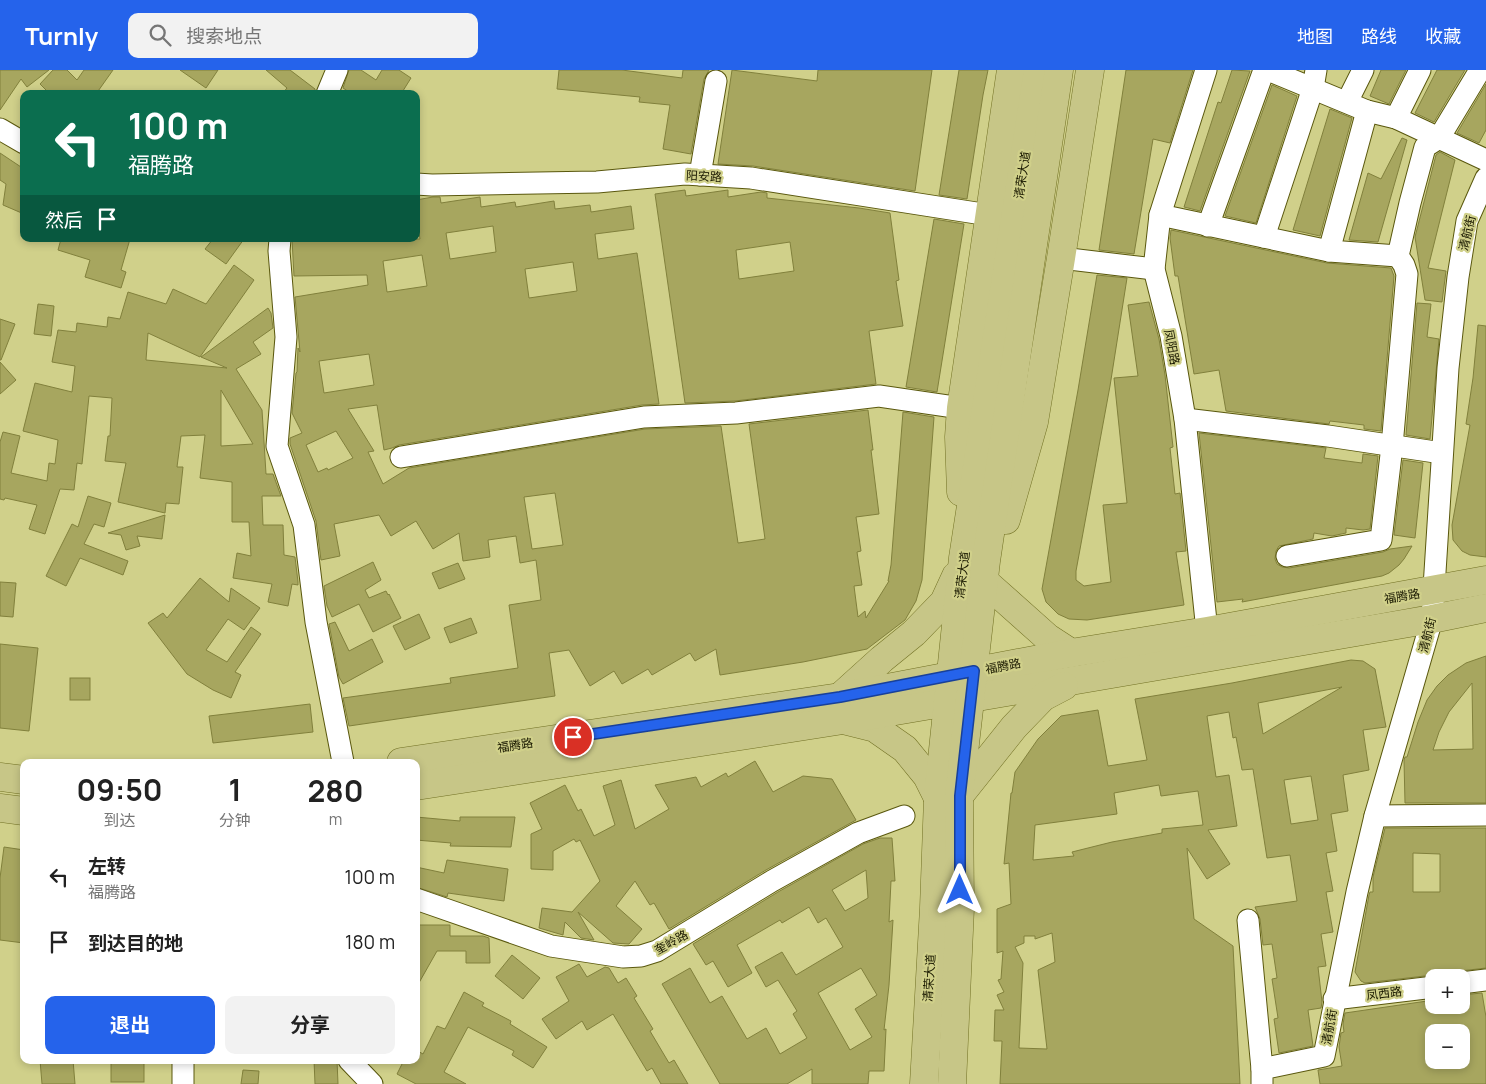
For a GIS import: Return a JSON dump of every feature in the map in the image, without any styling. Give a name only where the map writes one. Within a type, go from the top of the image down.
[{"type":"main road","points":[[1011,70],[961,408],[959,436],[978,567],[1048,638],[1071,653]]},
{"type":"main road","name":"清荣大道","points":[[924,1084],[934,908],[961,687],[978,567],[1038,70]]},
{"type":"main road","name":"清荣大道","points":[[994,426],[1059,70]]},
{"type":"main road","points":[[1074,680],[1044,697],[949,797],[927,776],[905,749],[841,708],[882,659],[914,633],[999,545],[1034,422],[1090,70]]},
{"type":"main road","name":"福腾路","points":[[961,687],[1071,653],[1207,632],[1486,580]]},
{"type":"main road","name":"福腾路","points":[[420,785],[961,687],[1074,680],[1432,619],[1486,608]]},
{"type":"main road","name":"福腾路","points":[[420,760],[841,708]]},
{"type":"main road","points":[[0,777],[20,780]]},
{"type":"main road","name":"清荣大道","points":[[949,797],[960,908],[952,1084]]},
{"type":"main road","points":[[0,808],[20,810]]},
{"type":"street","points":[[329,90],[337,70]]},
{"type":"street","name":"凤阳路","points":[[1206,70],[1160,215],[1154,269],[1171,336],[1185,419],[1207,632]]},
{"type":"street","points":[[1208,226],[1264,70]]},
{"type":"street","points":[[1268,70],[1315,79],[1357,106],[1396,118],[1486,160]]},
{"type":"street","points":[[1329,251],[1363,70]]},
{"type":"street","points":[[1396,118],[1420,70]]},
{"type":"street","points":[[1288,556],[1380,540],[1392,446],[1407,274],[1398,256],[1425,147],[1439,138],[1480,70]]},
{"type":"street","points":[[1264,237],[1315,79]]},
{"type":"street","points":[[700,175],[716,81]]},
{"type":"street","points":[[0,129],[20,141]]},
{"type":"street","name":"阳安路","points":[[420,184],[597,182],[685,174],[751,178],[989,215]]},
{"type":"street","name":"清航街","points":[[1262,1076],[1324,1056],[1356,892],[1375,816],[1432,619],[1442,453],[1458,277],[1467,221],[1486,178]]},
{"type":"street","points":[[1160,215],[1329,251],[1398,256]]},
{"type":"street","points":[[280,242],[286,338],[277,446],[304,525],[316,622],[342,759]]},
{"type":"street","points":[[1061,258],[1154,269]]},
{"type":"street","points":[[401,456],[644,418],[736,413],[879,396],[961,408]]},
{"type":"street","points":[[1185,419],[1328,436],[1442,453]]},
{"type":"street","points":[[1375,816],[1486,815]]},
{"type":"street","name":"奎岭路","points":[[420,900],[551,946],[622,956],[641,956],[657,951],[772,881],[858,833],[904,816]]},
{"type":"street","points":[[1248,920],[1262,1076]]},
{"type":"street","points":[[1470,982],[1486,980]]},
{"type":"street","name":"凤西路","points":[[1334,999],[1425,988]]},
{"type":"street","points":[[183,1064],[183,1084]]},
{"type":"street","points":[[353,1064],[372,1084]]},
{"type":"building","points":[[0,70],[49,70],[27,87],[21,79],[0,110]]},
{"type":"building","points":[[53,70],[67,70],[77,80],[84,70],[113,70],[99,90],[46,90],[40,84]]},
{"type":"building","points":[[180,70],[218,70],[206,88]]},
{"type":"building","points":[[266,70],[290,70],[315,90],[285,90],[287,88]]},
{"type":"building","points":[[349,70],[361,70],[376,80],[382,70],[399,70],[411,78],[404,90],[346,90],[343,88]]},
{"type":"building","points":[[559,70],[622,70],[682,78],[683,70],[709,70],[704,79],[691,154],[663,149],[670,105],[639,102],[640,97],[557,89]]},
{"type":"building","points":[[732,70],[817,81],[818,70],[932,70],[915,191],[753,166],[718,164]]},
{"type":"building","points":[[959,70],[988,70],[967,199],[939,195]]},
{"type":"building","points":[[1126,70],[1193,70],[1170,143],[1153,139],[1134,254],[1099,250]]},
{"type":"building","points":[[1232,70],[1250,71],[1200,211],[1184,207],[1218,102],[1221,103]]},
{"type":"building","points":[[1381,70],[1406,70],[1389,104],[1370,96]]},
{"type":"building","points":[[1437,70],[1465,70],[1434,122],[1415,113]]},
{"type":"building","points":[[1486,84],[1486,130],[1479,143],[1457,133]]},
{"type":"building","points":[[1272,85],[1297,96],[1256,223],[1225,216]]},
{"type":"building","points":[[1330,109],[1352,118],[1320,236],[1293,230]]},
{"type":"building","points":[[1402,138],[1407,140],[1378,242],[1349,240],[1368,173],[1381,179]]},
{"type":"building","points":[[1440,152],[1455,160],[1428,268],[1446,271],[1442,302],[1425,300],[1415,237],[1436,155]]},
{"type":"building","points":[[0,153],[20,166],[20,212],[3,205],[6,184],[0,180]]},
{"type":"building","points":[[685,190],[686,196],[728,190],[728,197],[761,192],[767,193],[767,198],[890,213],[899,280],[896,281],[903,326],[869,331],[876,384],[735,401],[685,403],[655,194]],"holes":[[[790,242],[794,271],[739,279],[736,250]]]},
{"type":"building","points":[[440,197],[441,203],[480,197],[481,207],[515,202],[516,207],[554,201],[555,209],[590,205],[591,212],[631,206],[634,229],[595,234],[598,259],[637,253],[659,404],[642,405],[399,445],[384,450],[377,405],[348,409],[374,451],[368,452],[383,484],[409,468],[645,429],[721,426],[738,543],[765,539],[749,424],[868,410],[879,514],[856,517],[861,551],[857,552],[862,585],[854,586],[858,617],[865,611],[866,618],[889,581],[903,412],[934,417],[922,580],[916,601],[905,620],[867,649],[803,662],[720,675],[716,649],[695,661],[690,653],[652,675],[648,669],[622,684],[614,671],[590,686],[569,650],[549,653],[555,696],[349,726],[343,698],[451,683],[450,678],[518,668],[509,605],[541,600],[536,560],[520,563],[516,536],[488,540],[490,557],[463,561],[459,533],[433,549],[416,521],[391,536],[379,515],[334,524],[340,556],[321,560],[316,521],[290,444],[290,438],[302,433],[292,413],[298,348],[300,352],[295,297],[368,285],[367,275],[294,276],[292,242],[420,242],[420,199]],"holes":[[[493,226],[496,252],[450,259],[446,233]],[[422,255],[427,286],[387,292],[383,261]],[[573,262],[577,291],[529,298],[525,269]],[[369,354],[374,385],[324,393],[319,361]],[[336,431],[353,458],[328,470],[327,468],[318,472],[306,445]],[[555,493],[563,545],[532,549],[524,497]]]},
{"type":"building","points":[[934,219],[964,224],[937,392],[906,387]]},
{"type":"building","points":[[1171,230],[1327,263],[1391,268],[1394,276],[1381,431],[1364,429],[1364,425],[1330,421],[1329,424],[1226,411],[1219,370],[1194,374],[1178,276],[1175,276],[1170,238]]},
{"type":"building","points":[[60,242],[129,242],[121,270],[126,272],[121,288],[85,277],[90,260],[58,250]]},
{"type":"building","points":[[211,242],[242,242],[226,264],[205,249]]},
{"type":"building","points":[[234,265],[254,280],[200,357],[148,333],[146,360],[227,368],[201,357],[268,308],[271,313],[273,328],[253,342],[261,354],[236,369],[262,410],[266,474],[273,474],[281,496],[262,496],[263,525],[283,525],[284,555],[295,557],[298,585],[292,584],[288,606],[268,602],[272,584],[233,578],[237,553],[251,556],[249,522],[232,522],[232,482],[200,478],[205,435],[181,436],[177,467],[183,467],[179,504],[166,503],[165,513],[118,502],[126,463],[105,461],[108,436],[110,436],[112,398],[89,396],[82,464],[77,463],[74,490],[60,489],[45,534],[29,529],[37,505],[5,498],[4,500],[0,499],[0,442],[3,432],[20,436],[11,473],[47,481],[49,463],[55,464],[58,440],[23,431],[35,383],[72,392],[75,366],[52,362],[58,330],[76,332],[77,323],[107,327],[108,317],[120,319],[128,292],[166,304],[173,289],[206,304]],"holes":[[[221,390],[253,444],[221,446]]]},
{"type":"building","points":[[1097,275],[1127,278],[1076,580],[1084,586],[1111,582],[1103,505],[1127,503],[1114,378],[1138,376],[1128,305],[1149,302],[1159,339],[1173,447],[1170,448],[1175,494],[1180,493],[1186,551],[1176,552],[1184,605],[1087,620],[1069,619],[1058,614],[1046,602],[1042,589]]},
{"type":"building","points":[[1417,303],[1431,304],[1427,337],[1439,339],[1430,439],[1406,435]]},
{"type":"building","points":[[38,304],[54,306],[51,336],[34,334]]},
{"type":"building","points":[[0,319],[15,324],[1,360],[0,360]]},
{"type":"building","points":[[1478,325],[1486,326],[1486,557],[1470,555],[1462,551],[1453,540],[1452,525],[1470,425],[1466,424]]},
{"type":"building","points":[[0,362],[16,380],[0,394]]},
{"type":"building","points":[[1199,433],[1326,448],[1324,458],[1362,463],[1363,454],[1378,456],[1370,529],[1346,528],[1346,533],[1332,536],[1314,533],[1313,539],[1279,546],[1275,559],[1277,564],[1282,567],[1289,568],[1412,546],[1399,565],[1382,576],[1242,602],[1243,599],[1217,602]]},
{"type":"building","points":[[1403,460],[1423,463],[1415,538],[1394,535]]},
{"type":"building","points":[[88,496],[111,503],[104,527],[94,524],[84,544],[128,561],[123,575],[80,558],[66,586],[46,576],[72,524],[78,527]]},
{"type":"building","points":[[165,515],[162,539],[137,536],[140,546],[126,550],[121,535],[108,533]]},
{"type":"building","points":[[373,562],[381,580],[365,590],[369,598],[386,591],[401,618],[373,632],[359,604],[332,617],[327,606],[324,586]]},
{"type":"building","points":[[458,563],[465,579],[439,589],[432,573]]},
{"type":"building","points":[[200,578],[229,602],[231,588],[260,608],[244,630],[228,619],[206,650],[227,662],[251,627],[261,634],[235,672],[241,675],[231,698],[213,690],[187,674],[148,623],[163,613],[167,618]]},
{"type":"building","points":[[0,582],[16,583],[13,617],[0,616]]},
{"type":"building","points":[[419,614],[430,638],[405,650],[393,626]]},
{"type":"building","points":[[471,618],[477,633],[450,643],[444,628]]},
{"type":"building","points":[[335,622],[349,651],[372,639],[383,662],[343,684],[339,677],[329,624]]},
{"type":"building","points":[[0,644],[38,648],[29,731],[0,728]]},
{"type":"building","points":[[1486,656],[1486,803],[1405,803],[1404,760],[1407,757],[1427,700],[1448,675],[1466,663]],"holes":[[[1472,683],[1473,749],[1433,750],[1449,712]]]},
{"type":"building","points":[[1351,660],[1363,661],[1375,669],[1386,727],[1363,730],[1369,770],[1343,775],[1348,811],[1331,814],[1337,851],[1326,853],[1333,891],[1326,892],[1333,932],[1321,934],[1326,966],[1318,967],[1321,1008],[1308,1010],[1313,1046],[1279,1053],[1274,1019],[1278,1018],[1272,979],[1277,978],[1272,944],[1263,945],[1260,919],[1255,907],[1297,901],[1290,855],[1267,858],[1253,769],[1242,770],[1236,737],[1233,738],[1229,712],[1207,716],[1216,777],[1229,775],[1237,826],[1208,830],[1230,864],[1207,879],[1187,848],[1194,919],[1233,946],[1240,1084],[1000,1084],[1002,1041],[994,1041],[995,1010],[1004,1010],[997,995],[1004,992],[998,980],[1001,979],[1003,951],[997,953],[997,909],[1011,904],[1009,863],[1004,864],[1015,772],[1038,739],[1061,716],[1098,710],[1108,766],[1147,760],[1135,699]],"holes":[[[1342,687],[1263,734],[1258,703]],[[1311,776],[1318,820],[1291,824],[1284,780]],[[1159,785],[1161,796],[1198,791],[1203,825],[1162,829],[1162,833],[1112,842],[1072,852],[1074,856],[1033,860],[1035,825],[1117,814],[1114,793]],[[1052,933],[1055,962],[1038,970],[1047,1049],[1019,1048],[1023,963],[1015,947],[1024,943],[1024,936],[1035,936],[1035,939]]]},
{"type":"building","points":[[70,678],[90,678],[90,700],[70,700]]},
{"type":"building","points":[[310,704],[313,732],[213,743],[209,716]]},
{"type":"building","points":[[755,761],[773,792],[803,776],[832,779],[856,820],[766,870],[669,929],[654,903],[650,905],[635,881],[616,906],[642,929],[629,944],[613,943],[578,912],[594,940],[581,938],[565,922],[563,935],[539,928],[542,908],[572,912],[600,881],[580,840],[576,842],[574,839],[553,851],[553,870],[531,869],[531,834],[542,829],[530,803],[565,785],[578,811],[581,809],[594,836],[615,825],[603,786],[621,780],[635,829],[669,809],[655,785],[696,777],[701,787],[726,773],[728,777]]},
{"type":"building","points":[[420,817],[460,821],[460,817],[515,817],[511,847],[450,846],[451,843],[420,840]]},
{"type":"building","points":[[1385,828],[1486,828],[1486,968],[1470,970],[1425,969],[1425,976],[1365,983],[1361,981],[1355,972],[1369,895],[1370,892],[1373,892],[1373,877]],"holes":[[[1413,853],[1440,854],[1440,892],[1413,892]]]},
{"type":"building","points":[[880,838],[892,838],[895,881],[891,881],[889,922],[893,920],[884,1030],[886,1029],[884,1071],[869,1071],[868,1084],[812,1084],[812,1069],[787,1084],[720,1084],[662,984],[690,968],[710,1003],[722,996],[747,1039],[766,1028],[780,1054],[807,1038],[793,1014],[797,1011],[778,980],[766,987],[755,967],[782,952],[796,975],[843,947],[826,918],[818,923],[809,907],[782,923],[780,920],[737,945],[752,973],[728,987],[713,961],[706,965],[693,944],[778,892],[863,844]],"holes":[[[866,870],[868,898],[845,911],[832,890]],[[861,968],[877,995],[855,1009],[872,1037],[850,1050],[818,993]]]},
{"type":"building","points":[[4,847],[20,849],[20,942],[0,940],[0,878]]},
{"type":"building","points":[[447,860],[508,869],[504,901],[448,893],[447,897],[420,888],[420,868],[444,873]]},
{"type":"building","points":[[420,925],[450,925],[450,936],[483,936],[489,938],[490,963],[466,963],[466,951],[437,951],[420,981]]},
{"type":"building","points":[[512,955],[540,978],[523,999],[495,976]]},
{"type":"building","points":[[579,964],[587,977],[605,967],[609,968],[618,983],[626,978],[637,996],[634,998],[653,1029],[650,1031],[669,1063],[674,1060],[688,1084],[661,1084],[652,1068],[647,1071],[613,1014],[587,1030],[582,1021],[556,1039],[542,1019],[569,1001],[556,977]]},
{"type":"building","points":[[464,992],[484,1003],[482,1006],[511,1021],[510,1024],[547,1047],[533,1068],[512,1055],[514,1051],[468,1027],[444,1072],[466,1084],[416,1084],[397,1074],[402,1064],[420,1064],[420,1052],[423,1054],[437,1026],[445,1029]]},
{"type":"building","points":[[1482,993],[1486,1017],[1486,1084],[1320,1084],[1318,1070],[1342,1066],[1339,1047],[1341,1033],[1344,1032],[1345,1013],[1425,1001],[1425,1014],[1470,1014],[1470,994]]},
{"type":"building","points":[[40,1064],[73,1064],[75,1084],[42,1084]]},
{"type":"building","points":[[111,1064],[144,1064],[144,1082],[111,1082]]},
{"type":"building","points":[[314,1064],[337,1064],[338,1084],[315,1084]]},
{"type":"building","points":[[243,1070],[259,1071],[258,1084],[241,1084]]},
{"type":"route","points":[[573,737],[840,697],[974,671],[960,796],[960,890]]}]
